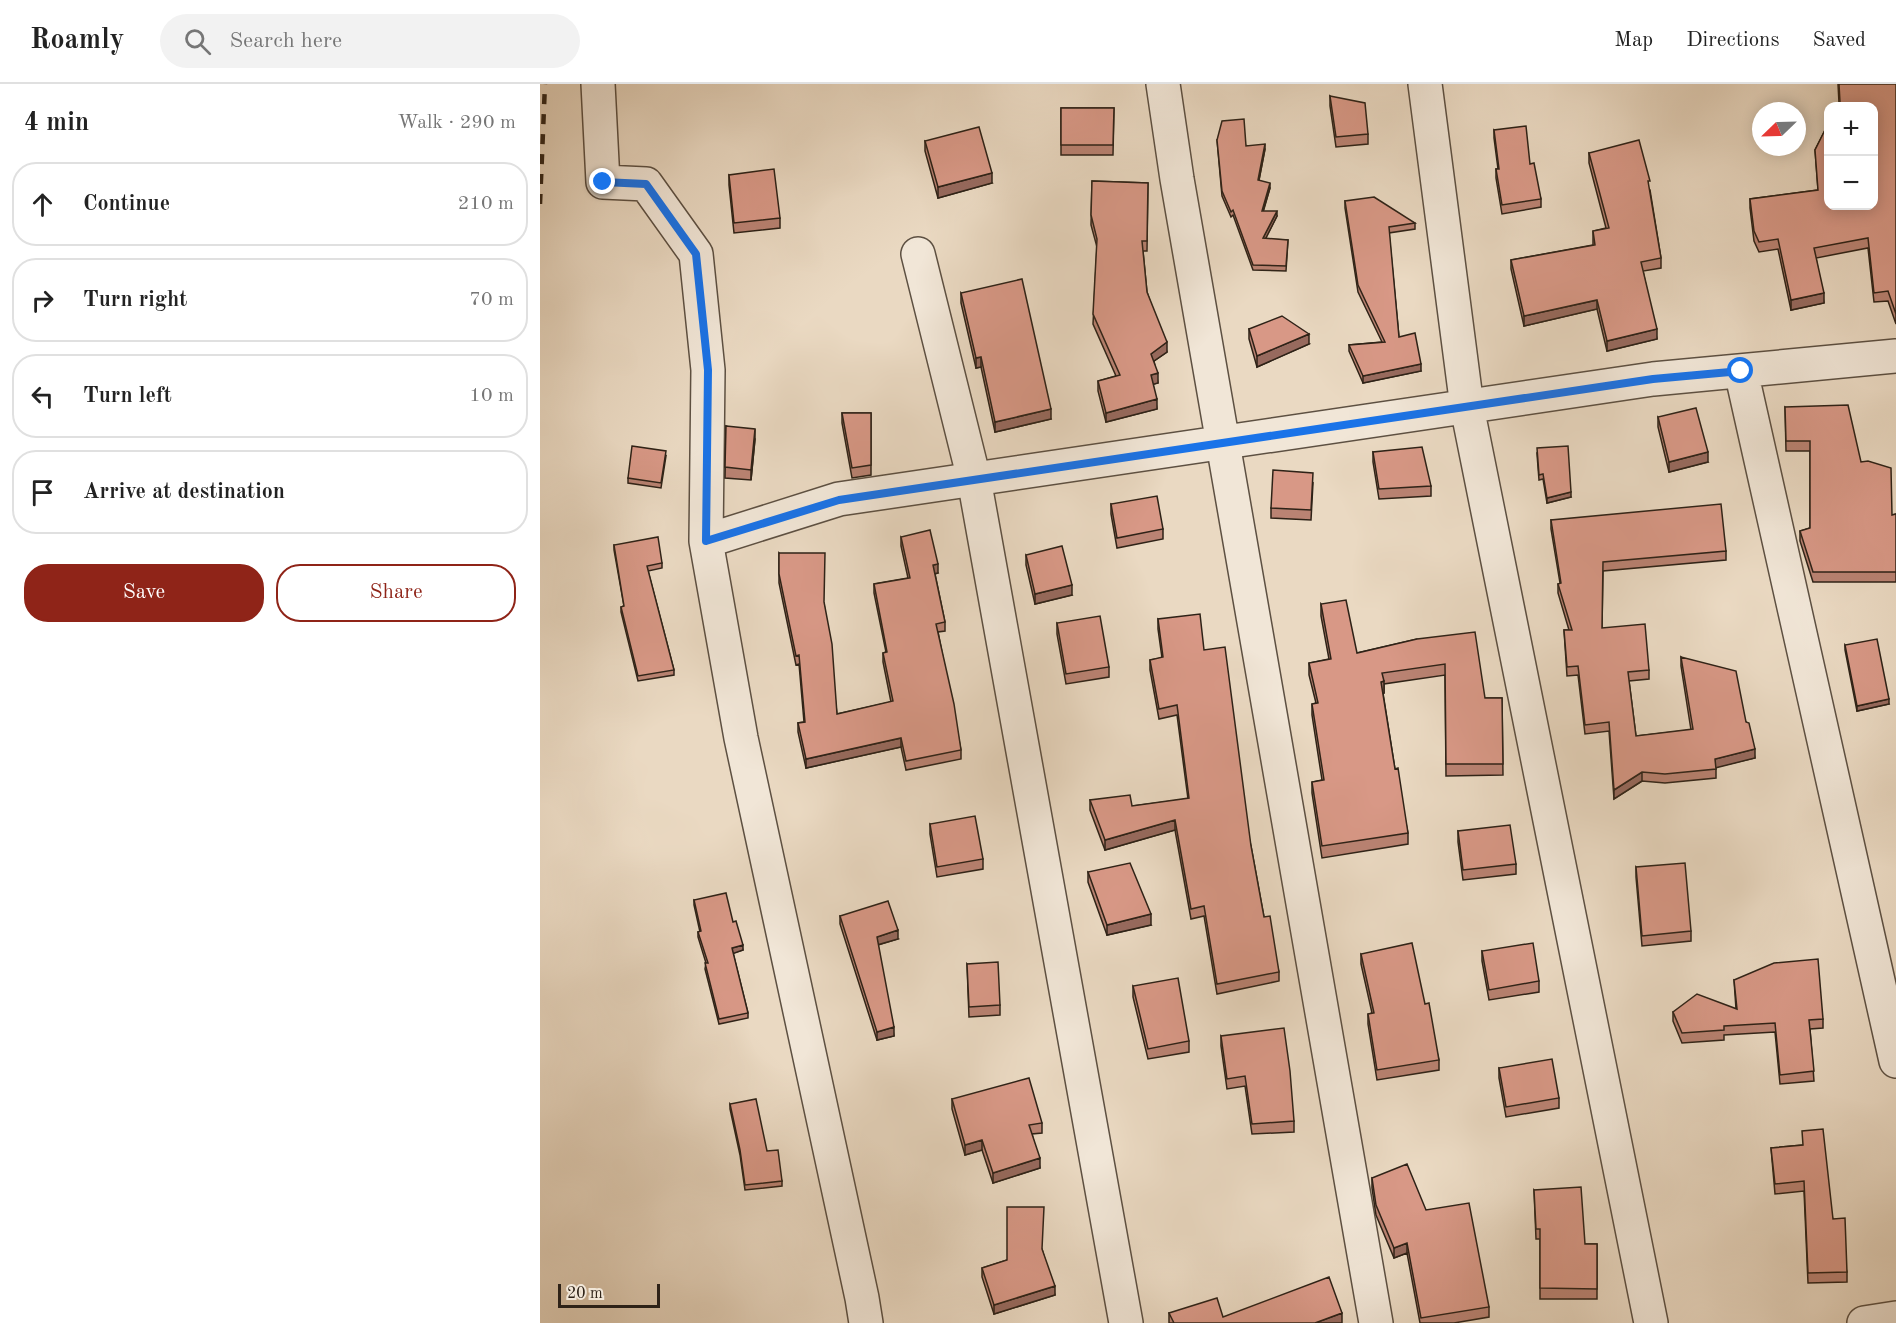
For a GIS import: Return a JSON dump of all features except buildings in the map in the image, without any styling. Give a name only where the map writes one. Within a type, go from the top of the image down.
[{"type":"street","points":[[598,84],[603,182],[646,184],[696,254],[708,370],[706,541],[741,738],[866,1323]]},
{"type":"street","points":[[1163,84],[1177,179],[1376,1323]]},
{"type":"street","points":[[1425,84],[1467,407],[1651,1323]]},
{"type":"street","points":[[918,254],[974,479],[1126,1323]]},
{"type":"street","points":[[706,541],[839,500],[974,479],[1653,379],[1896,356]]},
{"type":"street","points":[[1741,371],[1896,1061]]},
{"type":"street","points":[[1864,1323],[1896,1318]]},
{"type":"railway","points":[[540,204],[545,84]]},
{"type":"route","points":[[603,182],[646,184],[696,254],[708,370],[706,541],[839,500],[1653,379],[1741,371]]}]
